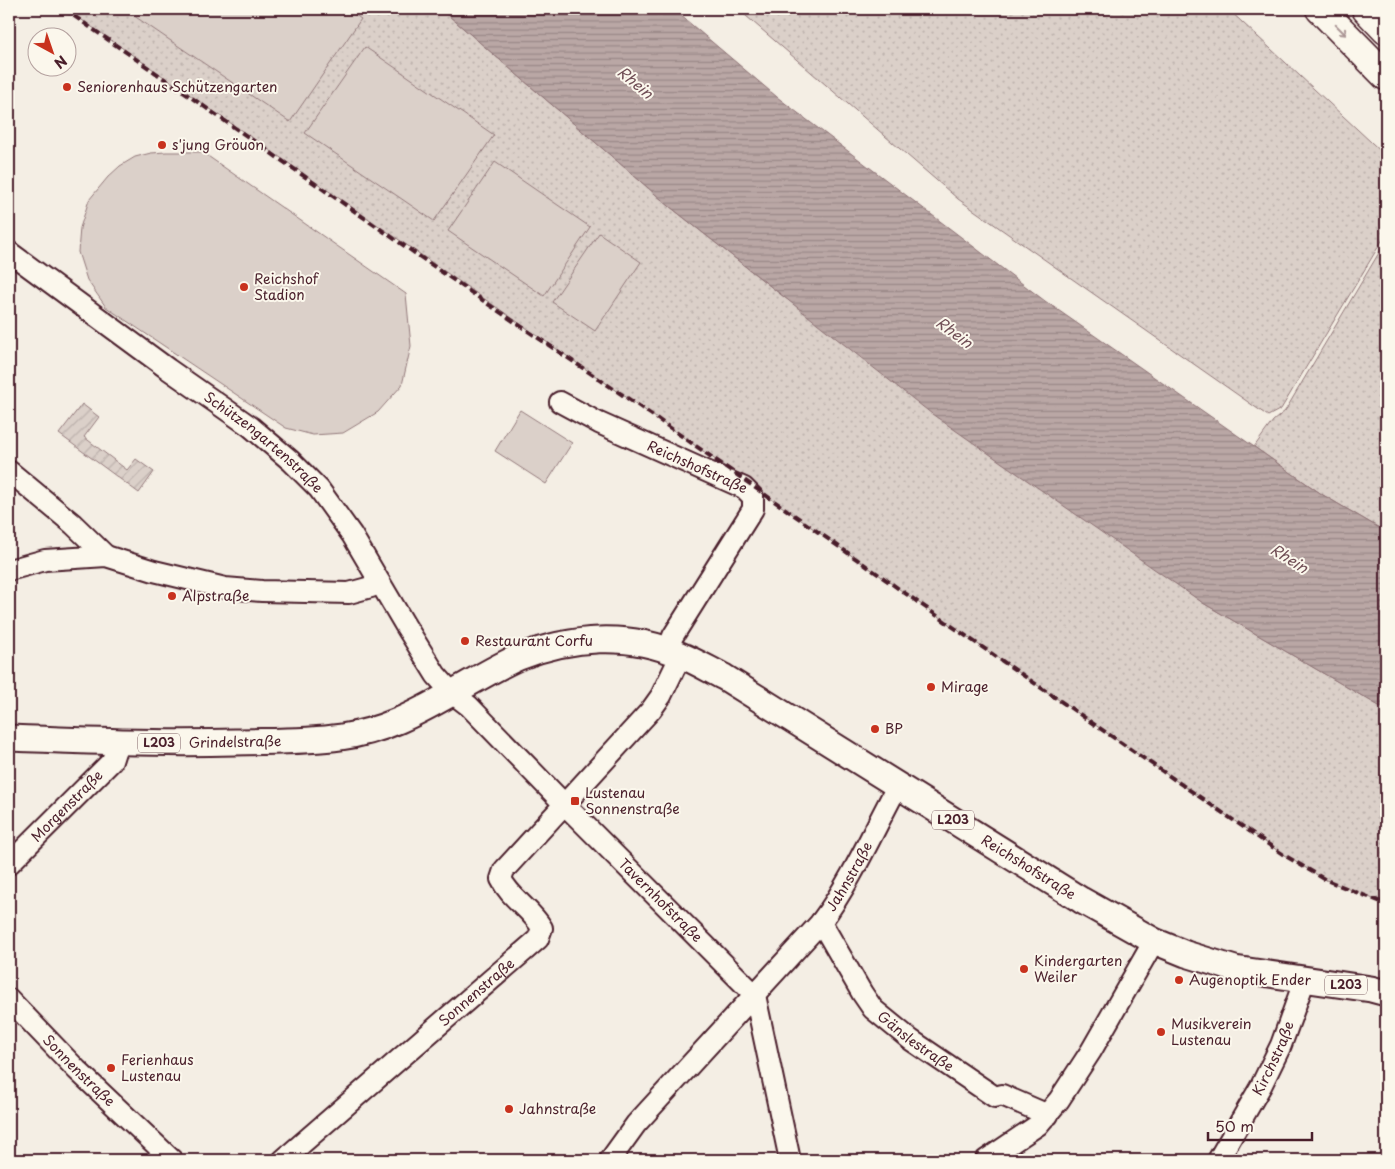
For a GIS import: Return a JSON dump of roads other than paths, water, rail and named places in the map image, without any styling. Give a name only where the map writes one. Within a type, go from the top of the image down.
[{"type":"highway","points":[[1320,9],[1386,76]]},
{"type":"highway","points":[[1366,9],[1386,30]]},
{"type":"main road","name":"Reichshofstraße","points":[[452,693],[517,658],[557,644],[609,640],[643,643],[674,652],[724,677],[1081,900],[1154,941],[1186,954],[1235,969],[1305,979]]},
{"type":"main road","name":"Grindelstraße","points":[[9,738],[172,744],[284,742],[341,736],[390,725],[413,715],[452,693]]},
{"type":"main road","name":"L203","points":[[1305,979],[1386,993]]},
{"type":"street","name":"Schützengartenstraße","points":[[9,252],[168,369],[251,427],[291,461],[319,490],[352,534],[422,654],[436,675],[452,693]]},
{"type":"street","name":"Reichshofstraße","points":[[560,402],[599,423],[744,488],[753,497],[753,509],[673,636],[674,652]]},
{"type":"street","points":[[9,471],[73,524],[106,556]]},
{"type":"street","points":[[9,570],[45,560],[106,556],[154,571],[225,588],[262,591],[349,593],[380,583]]},
{"type":"street","points":[[564,805],[651,710],[661,696],[674,652]]},
{"type":"street","name":"Tavernhofstraße","points":[[452,693],[469,706],[564,805],[755,995]]},
{"type":"street","name":"Morgenstraße","points":[[9,864],[112,761],[118,742]]},
{"type":"street","name":"Jahnstraße","points":[[610,1160],[636,1124],[821,922],[847,882],[898,786]]},
{"type":"street","name":"Sonnenstraße","points":[[283,1160],[538,939],[542,928],[536,918],[505,887],[501,879],[504,870],[564,805]]},
{"type":"street","name":"Gänslestraße","points":[[821,922],[862,993],[874,1009],[911,1040],[995,1097],[1002,1095],[1048,1115]]},
{"type":"street","points":[[986,1160],[1027,1134],[1048,1115],[1091,1051],[1154,941]]},
{"type":"street","name":"Kirchstraße","points":[[1218,1160],[1261,1086],[1281,1045],[1305,979]]},
{"type":"street","points":[[755,995],[790,1160]]},
{"type":"street","name":"Sonnenstraße","points":[[9,999],[77,1070],[172,1160]]},
{"type":"water","name":"Rhein","points":[[441,9],[673,9],[777,97],[1045,301],[1323,495],[1386,532],[1386,710],[1203,603],[932,414],[669,206]]},
{"type":"railway","points":[[64,9],[1284,855],[1326,880],[1386,904]]},
{"type":"place","name":"Seniorenhaus Schützengarten","points":[[67,87]]},
{"type":"place","name":"s'jung Gröuon","points":[[162,145]]},
{"type":"place","name":"Reichshof Stadion","points":[[244,287]]},
{"type":"place","name":"Alpstraße","points":[[172,596]]},
{"type":"place","name":"Restaurant Corfu","points":[[465,641]]},
{"type":"place","name":"Mirage","points":[[931,687]]},
{"type":"place","name":"BP","points":[[875,729]]},
{"type":"place","name":"Lustenau Sonnenstraße","points":[[575,801]]},
{"type":"place","name":"Kindergarten Weiler","points":[[1024,969]]},
{"type":"place","name":"Augenoptik Ender","points":[[1179,980]]},
{"type":"place","name":"Musikverein Lustenau","points":[[1161,1032]]},
{"type":"place","name":"Ferienhaus Lustenau","points":[[111,1068]]},
{"type":"place","name":"Jahnstraße","points":[[509,1109]]}]
